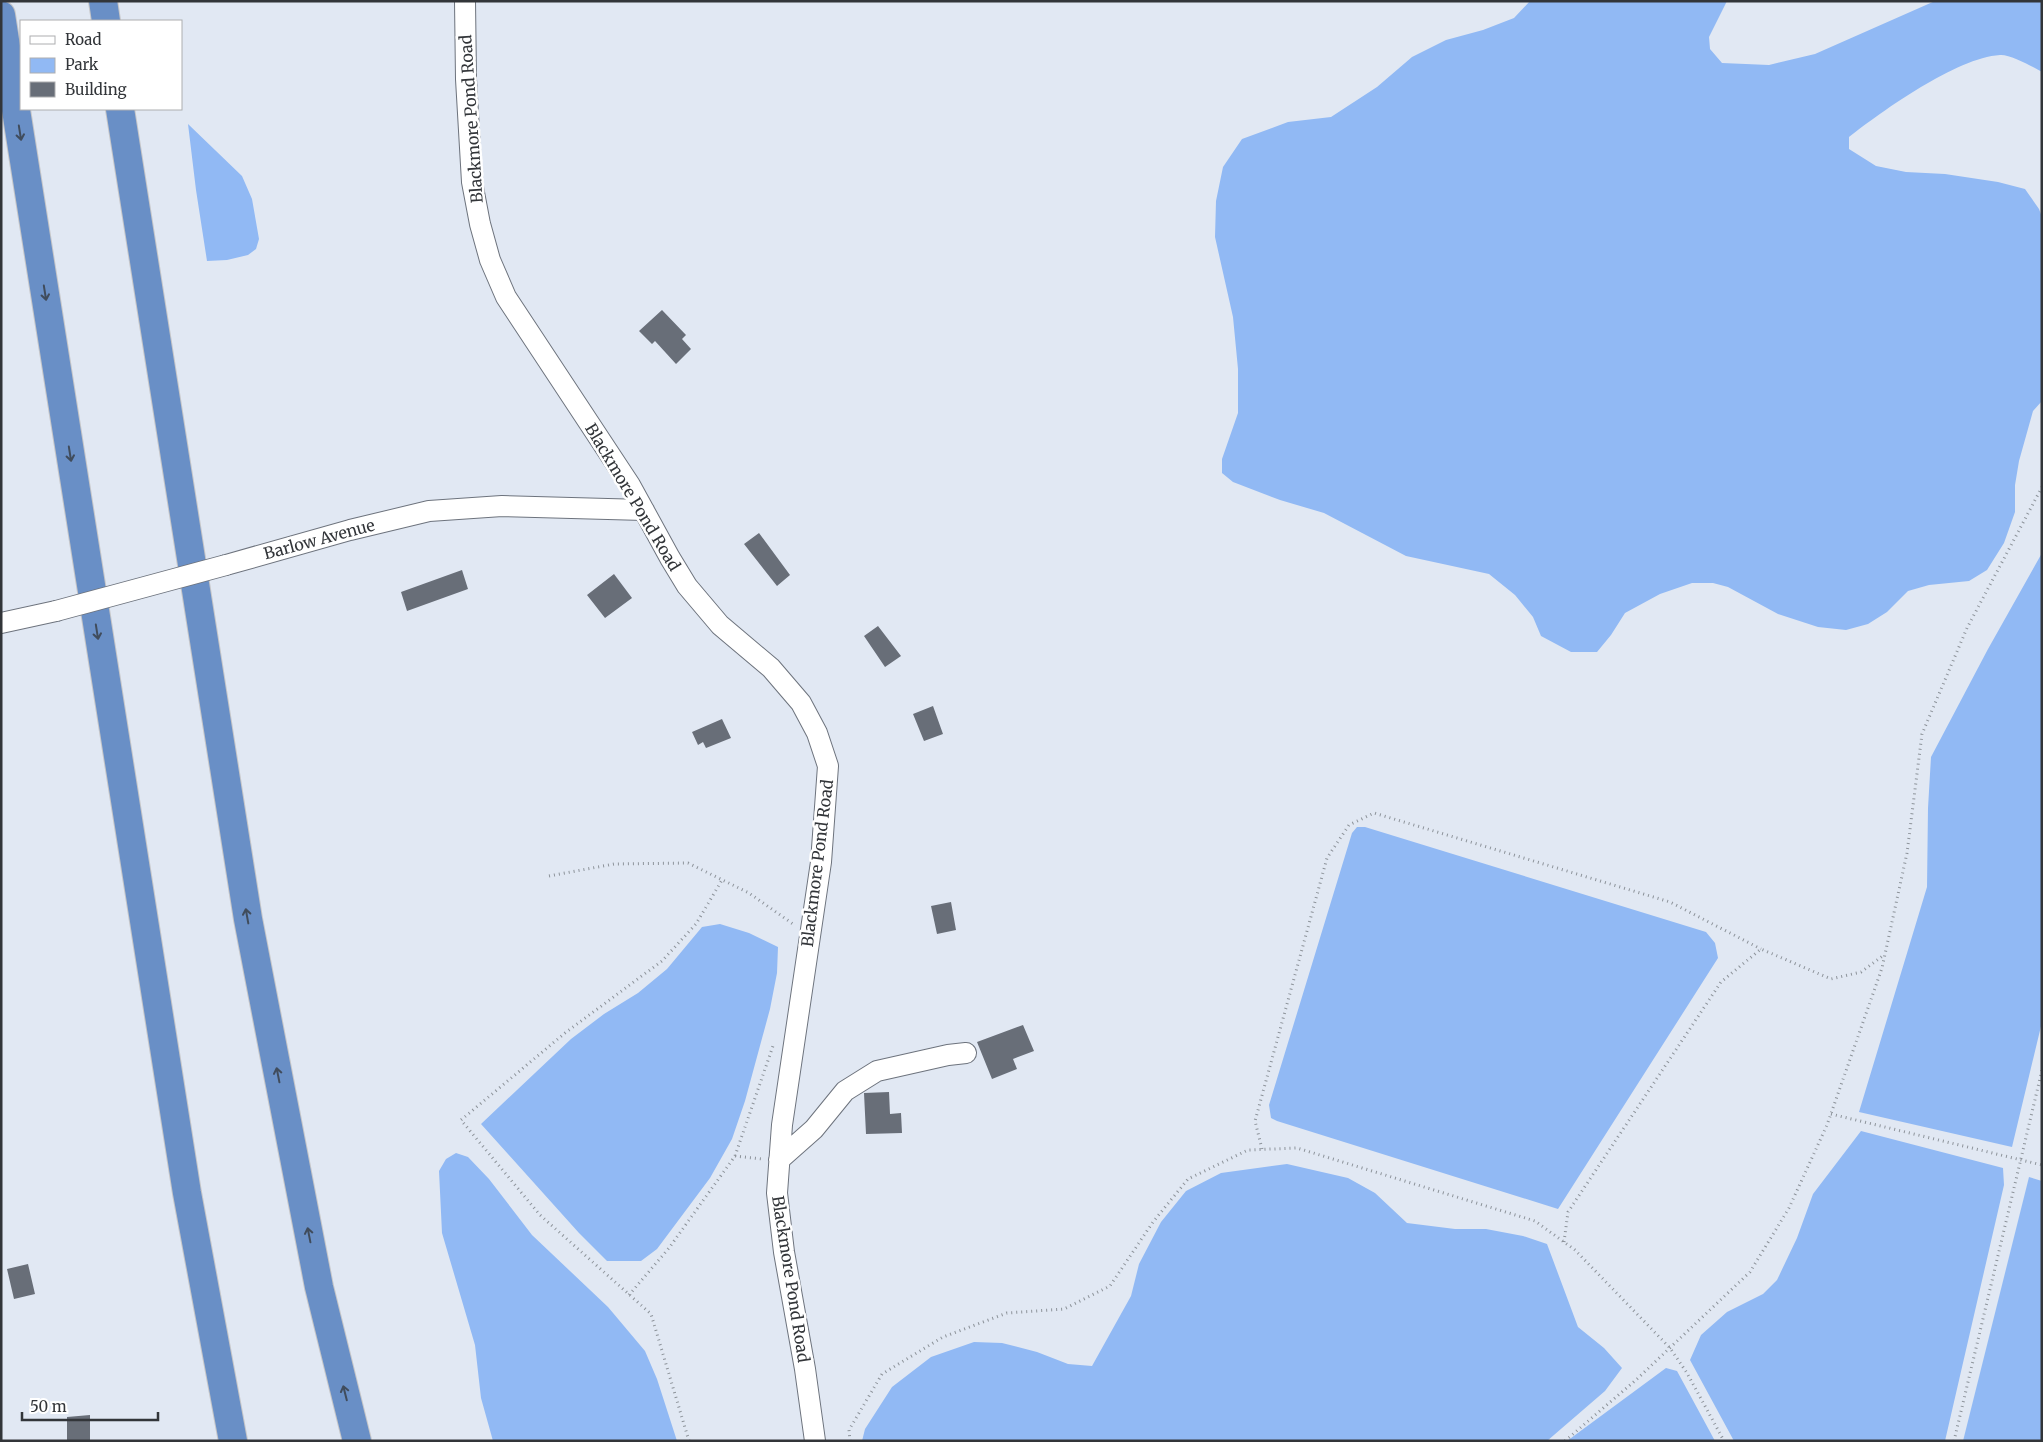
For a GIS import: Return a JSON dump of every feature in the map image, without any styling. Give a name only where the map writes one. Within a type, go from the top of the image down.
[{"type":"highway","points":[[103,1],[106,20]]},
{"type":"highway","points":[[1,15],[187,1193],[233,1441]]},
{"type":"highway","points":[[120,110],[248,918],[319,1287],[357,1441]]},
{"type":"street","name":"Blackmore Pond Road","points":[[465,1],[466,79],[472,182],[480,224],[490,260],[506,297],[630,485],[687,586],[720,625],[771,668],[801,703],[817,732],[828,766],[821,862],[782,1125],[777,1193],[784,1252],[805,1369],[815,1441]]},
{"type":"street","name":"Barlow Avenue","points":[[1,623],[23,617],[56,612],[350,530],[429,511],[502,506],[644,510]]},
{"type":"street","points":[[779,1160],[814,1129],[844,1090],[877,1071],[948,1055],[966,1053]]},
{"type":"path","points":[[1565,1441],[1670,1348],[1750,1272],[1789,1208],[1831,1114],[1885,955],[1907,853],[1922,734],[1967,628],[2042,488]]},
{"type":"path","points":[[1262,1149],[1255,1121],[1327,858],[1349,825],[1374,813],[1670,902],[1761,949],[1831,979],[1861,972],[1885,955]]},
{"type":"path","points":[[549,876],[614,864],[688,863],[749,893],[810,936]]},
{"type":"path","points":[[689,1441],[650,1314],[540,1215],[461,1120],[565,1033],[662,961],[696,924],[722,880]]},
{"type":"path","points":[[1564,1242],[1568,1212],[1721,982],[1761,949]]},
{"type":"path","points":[[629,1295],[669,1248],[735,1156],[776,1034]]},
{"type":"path","points":[[1954,1441],[2042,1070]]},
{"type":"path","points":[[1831,1114],[2042,1166]]},
{"type":"path","points":[[850,1441],[849,1430],[882,1374],[943,1337],[1007,1314],[1064,1309],[1110,1286],[1153,1222],[1188,1179],[1248,1150],[1297,1148],[1535,1221],[1575,1250],[1670,1348],[1688,1373],[1724,1441]]},
{"type":"path","points":[[735,1156],[779,1160]]},
{"type":"green space","points":[[1530,1],[1727,1],[1709,37],[1710,49],[1722,63],[1769,65],[1815,54],[1935,1],[2042,1],[2042,72],[2004,55],[1982,58],[1963,65],[1921,87],[1849,137],[1849,149],[1876,166],[1906,172],[1945,174],[1998,182],[2025,189],[2039,209],[2042,217],[2042,401],[2033,411],[2019,461],[2015,485],[2015,512],[2004,543],[1987,570],[1969,581],[1929,585],[1908,591],[1887,612],[1868,624],[1846,630],[1818,627],[1778,614],[1728,587],[1713,583],[1692,583],[1660,594],[1625,613],[1597,652],[1571,652],[1541,636],[1533,617],[1515,595],[1489,574],[1406,556],[1324,513],[1280,500],[1233,482],[1222,473],[1222,459],[1238,413],[1238,369],[1233,317],[1215,237],[1216,201],[1223,167],[1242,139],[1288,122],[1331,117],[1377,87],[1412,57],[1446,40],[1483,30],[1514,18]]},
{"type":"green space","points":[[188,124],[242,176],[252,199],[259,239],[256,249],[248,255],[227,260],[207,261]]},
{"type":"green space","points":[[2042,553],[2042,1022],[2012,1147],[1859,1112],[1927,887],[1931,757],[1988,649]]},
{"type":"green space","points":[[1357,827],[1365,827],[1706,932],[1715,943],[1718,958],[1558,1209],[1271,1118],[1269,1105],[1352,833]]},
{"type":"green space","points":[[720,924],[749,933],[778,947],[777,973],[770,1009],[745,1101],[732,1139],[710,1178],[657,1249],[641,1261],[607,1261],[579,1233],[481,1124],[571,1039],[604,1014],[638,993],[667,969],[702,927]]},
{"type":"green space","points":[[1861,1131],[2003,1168],[2004,1185],[1945,1441],[1734,1441],[1690,1360],[1701,1335],[1727,1312],[1763,1294],[1777,1280],[1797,1238],[1813,1194]]},
{"type":"green space","points":[[456,1153],[468,1157],[489,1179],[532,1235],[608,1307],[645,1351],[657,1379],[677,1441],[493,1441],[481,1398],[475,1345],[442,1233],[439,1171],[446,1159]]},
{"type":"green space","points":[[1287,1164],[1348,1178],[1375,1193],[1407,1223],[1455,1229],[1486,1229],[1523,1236],[1547,1244],[1578,1327],[1604,1348],[1622,1368],[1605,1391],[1547,1441],[862,1441],[865,1429],[892,1387],[931,1357],[974,1342],[1002,1343],[1037,1352],[1068,1364],[1092,1366],[1131,1296],[1139,1264],[1161,1222],[1186,1191],[1221,1173]]},
{"type":"green space","points":[[2029,1177],[2042,1181],[2042,1441],[1963,1441]]},
{"type":"green space","points":[[1666,1368],[1677,1371],[1715,1441],[1567,1441]]},
{"type":"building","points":[[662,310],[686,335],[682,339],[691,349],[676,364],[655,341],[652,344],[639,331]]},
{"type":"building","points":[[759,533],[790,575],[777,586],[744,544]]},
{"type":"building","points":[[462,570],[468,589],[407,611],[401,592]]},
{"type":"building","points":[[614,574],[632,598],[605,618],[587,595]]},
{"type":"building","points":[[878,626],[901,656],[885,667],[864,636]]},
{"type":"building","points":[[933,706],[943,734],[924,741],[913,714]]},
{"type":"building","points":[[722,719],[731,738],[706,748],[703,742],[698,745],[692,732]]},
{"type":"building","points":[[951,902],[956,930],[937,934],[931,906]]},
{"type":"building","points":[[1023,1025],[1034,1051],[1013,1059],[1017,1069],[992,1079],[977,1042]]},
{"type":"building","points":[[889,1092],[890,1114],[901,1113],[902,1133],[866,1134],[864,1093]]},
{"type":"building","points":[[28,1264],[35,1294],[14,1299],[7,1269]]},
{"type":"building","points":[[90,1415],[90,1441],[67,1441],[67,1417]]}]
